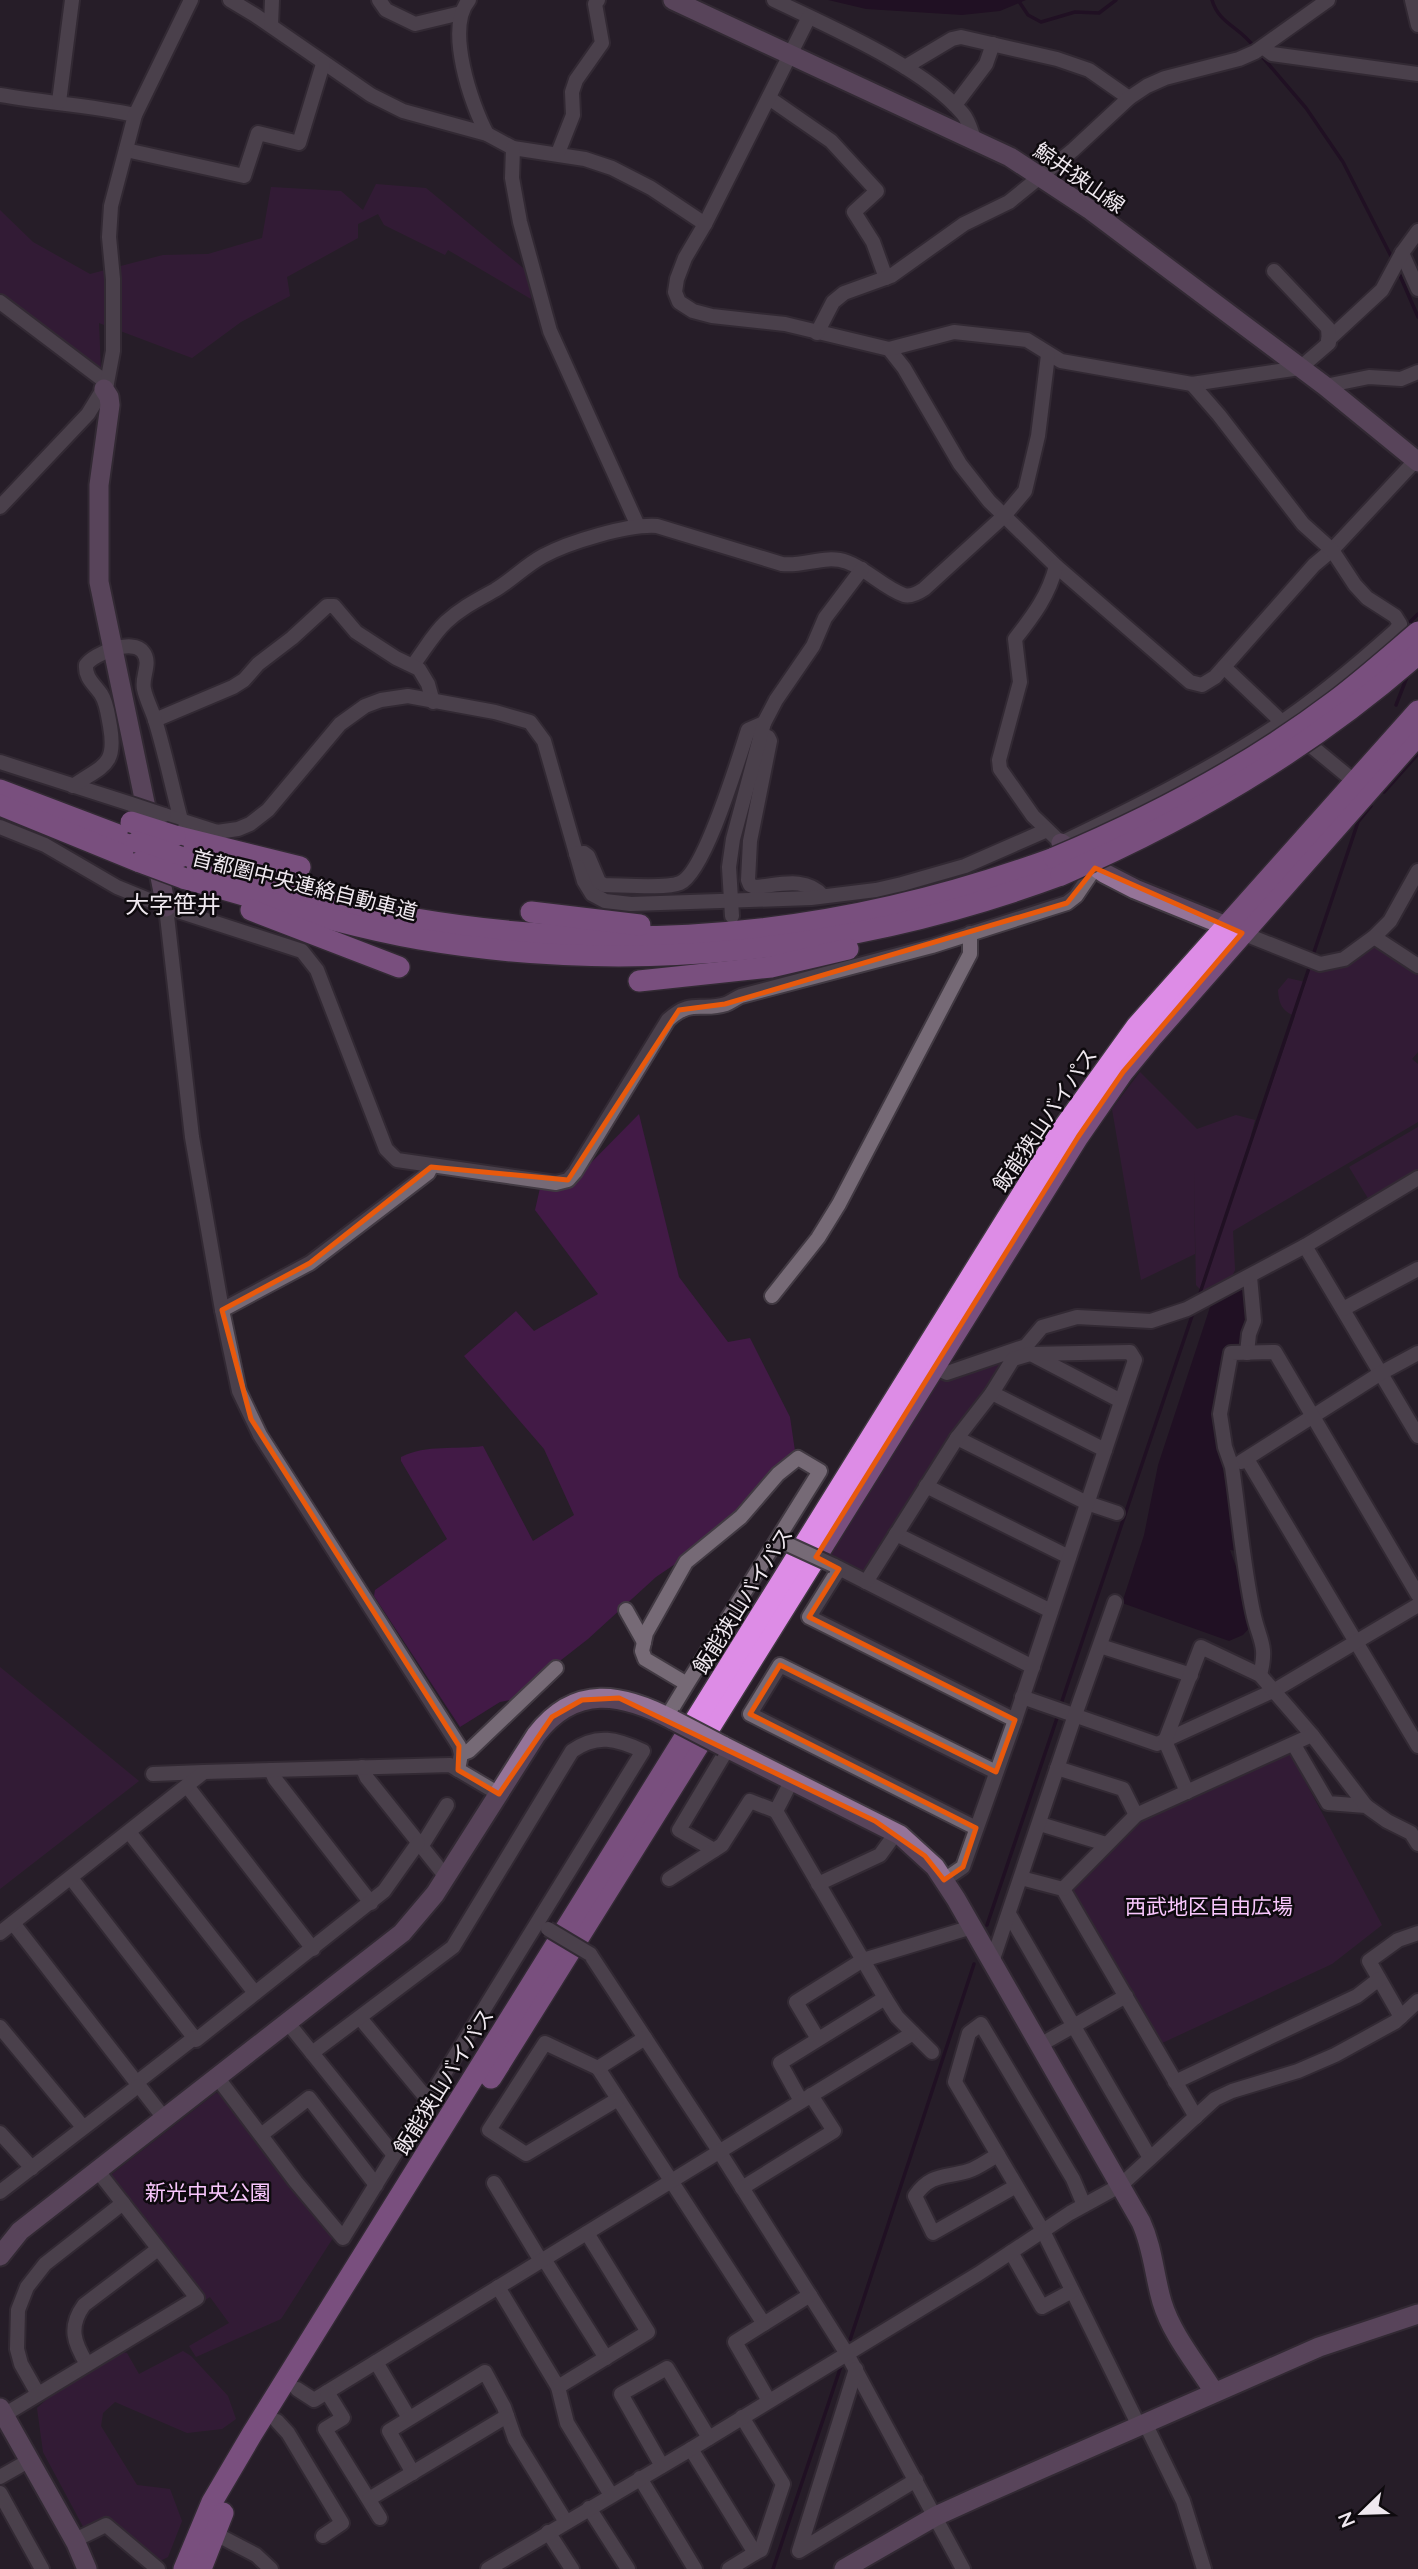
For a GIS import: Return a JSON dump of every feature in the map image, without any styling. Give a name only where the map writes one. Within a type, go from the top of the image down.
[{"type":"highway","name":"首都圏中央連絡自動車道","points":[[0,805],[135,833],[179,838],[242,877],[337,903],[422,919],[523,932],[625,938],[746,931],[817,922],[910,903],[990,880],[1056,851],[1139,820],[1241,764],[1336,700],[1418,632]]},
{"type":"highway","name":"首都圏中央連絡自動車道","points":[[0,788],[135,833],[183,878],[322,918],[419,939],[523,953],[626,958],[748,950],[811,942],[910,922],[1022,889],[1056,851],[1146,836],[1293,752],[1386,682],[1418,654]]},
{"type":"highway","name":"飯能狭山バイパス","points":[[201,2569],[228,2503],[277,2421],[1078,1137],[1123,1072],[1236,929],[1355,782],[1418,711]]},
{"type":"highway","name":"飯能狭山バイパス","points":[[184,2569],[212,2502],[253,2434],[1060,1133],[1137,1026],[1236,929],[1418,735]]},
{"type":"highway","points":[[179,838],[300,867]]},
{"type":"highway","points":[[183,878],[238,905],[399,967]]},
{"type":"highway","points":[[639,981],[771,967],[852,948],[930,925],[1022,889]]},
{"type":"highway","points":[[531,912],[612,923],[668,927],[817,922]]},
{"type":"street","points":[[59,102],[72,0]]},
{"type":"street","points":[[0,507],[88,414],[105,386],[113,351],[111,206],[135,115],[191,0]]},
{"type":"street","points":[[230,0],[371,95],[402,111],[487,134],[513,148],[558,153],[612,168],[651,188],[705,224]]},
{"type":"street","points":[[271,26],[272,0]]},
{"type":"street","points":[[380,0],[386,10],[415,24],[465,6]]},
{"type":"street","points":[[558,153],[573,115],[572,92],[576,80],[602,43],[595,4],[598,0]]},
{"type":"street","name":"鯨井狭山線","points":[[673,0],[974,139],[1040,176],[1089,209],[1325,386],[1417,461]]},
{"type":"street","points":[[774,0],[905,67],[955,105],[965,117],[974,139]]},
{"type":"street","points":[[817,333],[833,302],[844,293],[886,278],[964,224],[1009,202],[1129,98],[1165,78],[1239,59],[1264,48],[1328,0]]},
{"type":"street","points":[[1412,0],[1418,25]]},
{"type":"street","points":[[465,6],[459,20],[467,82],[475,112],[487,134]]},
{"type":"street","points":[[809,17],[677,279],[675,292],[679,302],[693,311],[712,316],[785,324],[889,349],[954,332],[1027,340],[1061,361],[1192,384],[1300,369],[1382,290],[1418,230]]},
{"type":"street","points":[[905,67],[951,39],[961,37],[1057,59],[1089,71],[1129,98]]},
{"type":"street","points":[[955,105],[986,64],[993,44]]},
{"type":"street","points":[[1264,48],[1272,54],[1418,75]]},
{"type":"street","points":[[126,149],[244,176],[258,133],[299,144],[323,64]]},
{"type":"street","points":[[0,94],[35,101],[96,106],[135,115]]},
{"type":"street","points":[[769,98],[831,141],[877,191],[854,212],[873,242],[886,278]]},
{"type":"street","points":[[513,148],[512,178],[520,222],[550,331],[638,526]]},
{"type":"street","points":[[1402,253],[1418,289]]},
{"type":"street","points":[[1274,271],[1328,328],[1328,340]]},
{"type":"street","points":[[0,302],[105,386],[109,397],[110,422],[99,485],[99,582],[166,907],[192,1138],[239,1391],[251,1419],[459,1746],[461,1754],[458,1770]]},
{"type":"street","points":[[889,349],[904,368],[960,464],[989,501],[1056,566],[1190,682],[1202,685],[1215,677],[1314,565],[1332,551],[1417,461]]},
{"type":"street","points":[[413,665],[443,625],[463,608],[496,589],[544,555],[638,526],[657,526],[790,565],[833,559],[862,569],[906,596],[915,594],[924,589],[1004,516],[1025,491],[1038,436],[1048,355]]},
{"type":"street","points":[[1325,386],[1369,377],[1401,379],[1418,372]]},
{"type":"street","points":[[179,838],[238,829],[250,824],[268,810],[340,724],[351,715],[381,700],[408,696],[495,712],[530,722],[544,741],[584,881],[593,894],[605,901],[631,904],[823,896],[876,890],[965,866],[1056,851],[1149,801],[1282,722],[1350,672],[1400,624],[1395,616],[1367,598],[1355,585],[1332,551],[1303,524],[1192,384]]},
{"type":"street","points":[[1056,566],[1046,595],[1016,639],[1020,682],[999,760],[1000,769],[1056,851],[1135,888],[1313,961],[1344,959],[1374,937],[1390,921],[1418,871]]},
{"type":"street","points":[[732,916],[729,867],[733,839],[762,729],[776,700],[813,646],[825,618],[862,569]]},
{"type":"street","points":[[155,720],[244,680],[258,664],[327,606],[334,606],[356,632],[419,668],[428,684],[433,702]]},
{"type":"street","points":[[73,786],[105,764],[112,755],[113,744],[106,705],[86,673],[86,665],[96,655],[114,649],[131,646],[141,649],[146,655],[144,690],[155,720],[179,838]]},
{"type":"street","points":[[1224,667],[1282,722],[1355,782]]},
{"type":"street","points":[[576,854],[584,853],[588,856],[599,882],[604,885],[675,885],[688,879],[707,846],[748,730],[762,729]]},
{"type":"street","points":[[762,729],[770,741],[750,841],[748,880],[750,885],[755,887],[803,883],[816,888],[823,896]]},
{"type":"street","points":[[0,762],[73,786],[135,833],[164,815],[179,838]]},
{"type":"street","points":[[0,827],[45,845],[117,887],[166,907],[302,951],[311,959],[317,970],[386,1149],[397,1160],[556,1183],[568,1180],[575,1172],[668,1020],[678,1010],[725,1004],[740,988],[932,946],[1068,903],[1095,868]]},
{"type":"street","points":[[772,1296],[818,1238],[839,1204],[970,954],[970,933]]},
{"type":"street","points":[[1374,937],[1418,965]]},
{"type":"street","points":[[222,1310],[310,1263],[428,1173],[431,1167]]},
{"type":"street","points":[[934,1367],[947,1373],[1026,1346],[1042,1327],[1077,1317],[1151,1321],[1190,1308],[1305,1246],[1418,1178]]},
{"type":"street","points":[[1305,1246],[1418,1436]]},
{"type":"street","points":[[1343,1309],[1418,1269]]},
{"type":"street","points":[[1247,1353],[1254,1321],[1250,1277]]},
{"type":"street","points":[[866,1582],[957,1437],[992,1393],[1013,1359],[1030,1354],[1130,1352],[1135,1360],[1023,1698],[963,1867],[943,1880]]},
{"type":"street","points":[[1260,1675],[1265,1656],[1264,1645],[1253,1614],[1232,1467],[1225,1447],[1220,1414],[1231,1353],[1275,1352],[1418,1595]]},
{"type":"street","points":[[1232,1467],[1381,1373],[1418,1353]]},
{"type":"street","points":[[1030,1354],[1121,1401]]},
{"type":"street","points":[[992,1393],[1105,1450]]},
{"type":"street","points":[[957,1437],[1087,1503],[1117,1513]]},
{"type":"street","points":[[670,1719],[687,1684],[782,1541],[820,1471],[798,1458],[778,1474],[741,1517],[686,1562],[646,1633],[642,1651],[645,1659],[687,1684]]},
{"type":"street","points":[[1247,1459],[1418,1746]]},
{"type":"street","points":[[926,1486],[1069,1557]]},
{"type":"street","points":[[896,1534],[1051,1611]]},
{"type":"street","points":[[782,1541],[1033,1667]]},
{"type":"street","points":[[836,1567],[809,1617],[1015,1720]]},
{"type":"street","points":[[992,1962],[1040,1824],[1072,1713],[1115,1602]]},
{"type":"street","points":[[1023,1698],[1157,1744],[1275,1690],[1418,1605]]},
{"type":"street","points":[[626,1610],[644,1642]]},
{"type":"street","points":[[1100,1646],[1191,1675]]},
{"type":"street","points":[[1187,1792],[1166,1741],[1200,1647],[1260,1675],[1312,1735],[1366,1806],[1387,1821],[1412,1826],[1411,1833],[1418,1843]]},
{"type":"street","points":[[976,1828],[750,1714],[780,1665],[996,1772]]},
{"type":"street","points":[[461,1754],[470,1751],[556,1668]]},
{"type":"street","points":[[0,2256],[20,2231],[402,1933],[426,1907],[543,1725],[573,1704],[597,1698],[619,1698],[670,1719],[896,1833],[925,1856],[972,1927],[1121,2185],[1149,2239],[1162,2301],[1169,2318],[1214,2392]]},
{"type":"street","points":[[1063,1889],[1136,1815],[1312,1735]]},
{"type":"street","points":[[217,2077],[296,2182],[343,2238],[428,2100],[542,1927],[643,1751],[623,1741],[601,1738],[582,1744],[572,1751],[453,1947],[312,2053]]},
{"type":"street","points":[[1294,1745],[1328,1802],[1366,1806]]},
{"type":"street","points":[[714,1850],[679,1830],[725,1747]]},
{"type":"street","points":[[153,1774],[450,1765],[499,1794]]},
{"type":"street","points":[[362,1767],[446,1877]]},
{"type":"street","points":[[1057,1768],[1123,1789],[1136,1815]]},
{"type":"street","points":[[271,1770],[275,1779],[371,1903]]},
{"type":"street","points":[[0,1933],[204,1772]]},
{"type":"street","points":[[776,1811],[792,1780]]},
{"type":"street","points":[[187,1786],[313,1949]]},
{"type":"street","points":[[669,1879],[727,1839],[750,1801],[776,1811],[897,2017],[932,2052]]},
{"type":"street","points":[[0,2193],[194,2038],[196,2040],[371,1903],[384,1891],[420,1845],[447,1805]]},
{"type":"street","points":[[1040,1824],[1106,1844]]},
{"type":"street","points":[[129,1832],[255,1993]]},
{"type":"street","points":[[818,1884],[880,1856],[896,1833]]},
{"type":"street","points":[[71,1878],[194,2038]]},
{"type":"street","points":[[1021,1878],[1063,1889],[1196,2117]]},
{"type":"street","points":[[1009,1914],[1150,2158]]},
{"type":"street","points":[[13,1923],[164,2118]]},
{"type":"street","points":[[542,1927],[590,1954],[847,2354],[963,2569]]},
{"type":"street","points":[[818,2039],[796,2002],[863,1960],[972,1927]]},
{"type":"street","points":[[1401,2017],[1369,1961],[1398,1940],[1418,1933]]},
{"type":"street","points":[[1175,2082],[1357,1996],[1379,1979]]},
{"type":"street","points":[[1040,2045],[1126,1996]]},
{"type":"street","points":[[742,2188],[834,2132],[780,2063],[885,1998]]},
{"type":"street","points":[[498,2566],[548,2532],[691,2449],[1084,2205],[1121,2185],[1215,2099],[1298,2071],[1335,2055],[1401,2017],[1418,2001]]},
{"type":"street","points":[[360,2018],[428,2100]]},
{"type":"street","points":[[288,2023],[394,2155]]},
{"type":"street","points":[[1084,2205],[1073,2179],[981,2024],[969,2033],[955,2082],[1043,2231],[1182,2501],[1204,2569]]},
{"type":"street","points":[[0,2027],[83,2127]]},
{"type":"street","points":[[297,2389],[314,2400],[914,2033]]},
{"type":"street","points":[[598,2068],[645,2038]]},
{"type":"street","points":[[618,2099],[526,2154],[489,2130],[545,2043],[598,2068],[764,2324]]},
{"type":"street","points":[[261,2135],[309,2098],[376,2185]]},
{"type":"street","points":[[0,2133],[32,2168]]},
{"type":"street","points":[[998,2155],[970,2171],[942,2175],[922,2185],[915,2196],[933,2234],[1016,2186]]},
{"type":"street","points":[[88,2569],[75,2540],[2,2412],[38,2395],[197,2298],[97,2170]]},
{"type":"street","points":[[494,2183],[606,2358]]},
{"type":"street","points":[[38,2395],[17,2349],[18,2310],[27,2287],[45,2264],[123,2203]]},
{"type":"street","points":[[558,2387],[648,2332],[587,2233]]},
{"type":"street","points":[[87,2364],[73,2331],[78,2314],[84,2305],[158,2249]]},
{"type":"street","points":[[1011,2252],[1041,2307],[1072,2291]]},
{"type":"street","points":[[498,2287],[558,2387],[567,2423],[611,2495]]},
{"type":"street","points":[[769,2401],[735,2342],[810,2295]]},
{"type":"street","points":[[844,2569],[936,2516],[1214,2392],[1319,2347],[1418,2314]]},
{"type":"street","points":[[376,2362],[409,2418]]},
{"type":"street","points":[[662,2466],[621,2394],[667,2368],[709,2438]]},
{"type":"street","points":[[856,2369],[799,2552],[916,2480]]},
{"type":"street","points":[[413,2473],[388,2431],[485,2372],[515,2439],[566,2522]]},
{"type":"street","points":[[327,2392],[343,2418],[325,2429],[380,2518]]},
{"type":"street","points":[[369,2499],[507,2416]]},
{"type":"street","points":[[729,2569],[761,2550],[783,2484],[742,2417]]},
{"type":"street","points":[[277,2421],[288,2432],[342,2523],[323,2536]]},
{"type":"street","points":[[691,2449],[755,2553]]},
{"type":"street","points":[[0,2477],[30,2460]]},
{"type":"street","points":[[640,2479],[695,2569]]},
{"type":"street","points":[[0,2493],[42,2569]]},
{"type":"street","points":[[589,2508],[628,2569]]},
{"type":"street","points":[[75,2540],[106,2525],[158,2569]]},
{"type":"street","points":[[548,2532],[572,2569]]},
{"type":"street","points":[[214,2533],[256,2556],[271,2569]]},
{"type":"highlighted area","points":[[1095,868],[1242,933],[1123,1072],[1078,1137],[816,1557],[839,1569],[809,1617],[1015,1720],[996,1772],[780,1665],[750,1714],[976,1828],[963,1867],[944,1880],[925,1856],[875,1821],[619,1698],[582,1700],[552,1717],[499,1794],[458,1770],[459,1746],[251,1419],[222,1310],[310,1263],[431,1167],[568,1180],[679,1010],[725,1004],[1067,903]]},
{"type":"green space","points":[[376,184],[426,188],[528,272],[531,299],[448,250],[445,255],[384,225],[378,214],[358,224],[358,238],[287,277],[290,296],[241,322],[192,358],[99,323],[101,371],[0,299],[0,210],[33,242],[90,274],[163,255],[208,254],[262,238],[271,187],[341,191],[363,210]]},
{"type":"green space","points":[[1379,945],[1418,971],[1418,1052],[1412,1059],[1418,1064],[1418,1122],[1233,1231],[1235,1270],[1228,1285],[1207,1296],[1196,1285],[1194,1167],[1195,1254],[1141,1280],[1112,1109],[1140,1072],[1197,1129],[1236,1115],[1255,1120],[1251,1135],[1255,1132],[1295,1016],[1282,1006],[1278,990],[1288,978],[1305,982],[1311,967]]},
{"type":"green space","points":[[639,1114],[679,1277],[728,1342],[750,1338],[790,1417],[795,1451],[772,1471],[729,1518],[681,1560],[656,1577],[588,1639],[510,1700],[500,1702],[460,1727],[374,1596],[375,1590],[447,1539],[401,1457],[421,1450],[483,1446],[533,1541],[574,1515],[544,1449],[464,1356],[516,1311],[534,1331],[598,1294],[535,1210],[540,1188],[570,1184]]},
{"type":"green space","points":[[1418,1127],[1418,1171],[1369,1200],[1349,1167]]},
{"type":"green space","points":[[1009,1356],[866,1573],[861,1575],[829,1557],[938,1381],[943,1376]]},
{"type":"green space","points":[[0,1667],[139,1781],[0,1889]]},
{"type":"green space","name":"西武地区自由広場","points":[[1286,1753],[1291,1755],[1382,1925],[1332,1964],[1160,2044],[1071,1894],[1072,1887],[1137,1821]]},
{"type":"green space","name":"新光中央公園","points":[[216,2093],[221,2094],[333,2238],[281,2319],[196,2357],[189,2346],[229,2323],[210,2297],[205,2300],[110,2179],[112,2174]]},
{"type":"green space","points":[[119,2351],[127,2353],[139,2374],[183,2351],[191,2356],[228,2396],[236,2419],[222,2429],[187,2433],[115,2402],[103,2413],[101,2426],[137,2485],[170,2489],[182,2521],[168,2557],[158,2562],[111,2522],[86,2532],[43,2452],[37,2408],[58,2389]]},
{"type":"shaded area","points":[[828,0],[1026,0],[1000,11],[962,15],[866,9]]},
{"type":"shaded area","points":[[1244,1285],[1249,1323],[1215,1416],[1225,1480],[1231,1481],[1237,1551],[1230,1550],[1247,1597],[1253,1624],[1243,1635],[1229,1641],[1122,1603],[1144,1535],[1158,1465],[1211,1304]]},
{"type":"waterway","points":[[1018,0],[1028,15],[1041,22],[1075,12],[1099,13],[1116,0]]},
{"type":"waterway","points":[[1212,0],[1220,15],[1254,47]]},
{"type":"waterway","points":[[1259,53],[1306,108],[1343,162],[1393,260]]},
{"type":"waterway","points":[[1398,271],[1418,317]]},
{"type":"waterway","points":[[1403,629],[1418,614]]},
{"type":"waterway","points":[[1396,705],[1407,677],[1405,675]]},
{"type":"waterway","points":[[1384,792],[1418,754]]},
{"type":"waterway","points":[[1312,958],[1358,822],[1371,806]]},
{"type":"waterway","points":[[1199,1296],[1310,965]]},
{"type":"waterway","points":[[1060,1707],[1194,1310]]},
{"type":"waterway","points":[[987,1925],[1058,1715]]},
{"type":"waterway","points":[[850,2340],[974,1964]]},
{"type":"waterway","points":[[773,2569],[842,2363]]},
{"type":"district","name":"大字笹井","points":[[173,903]]}]
